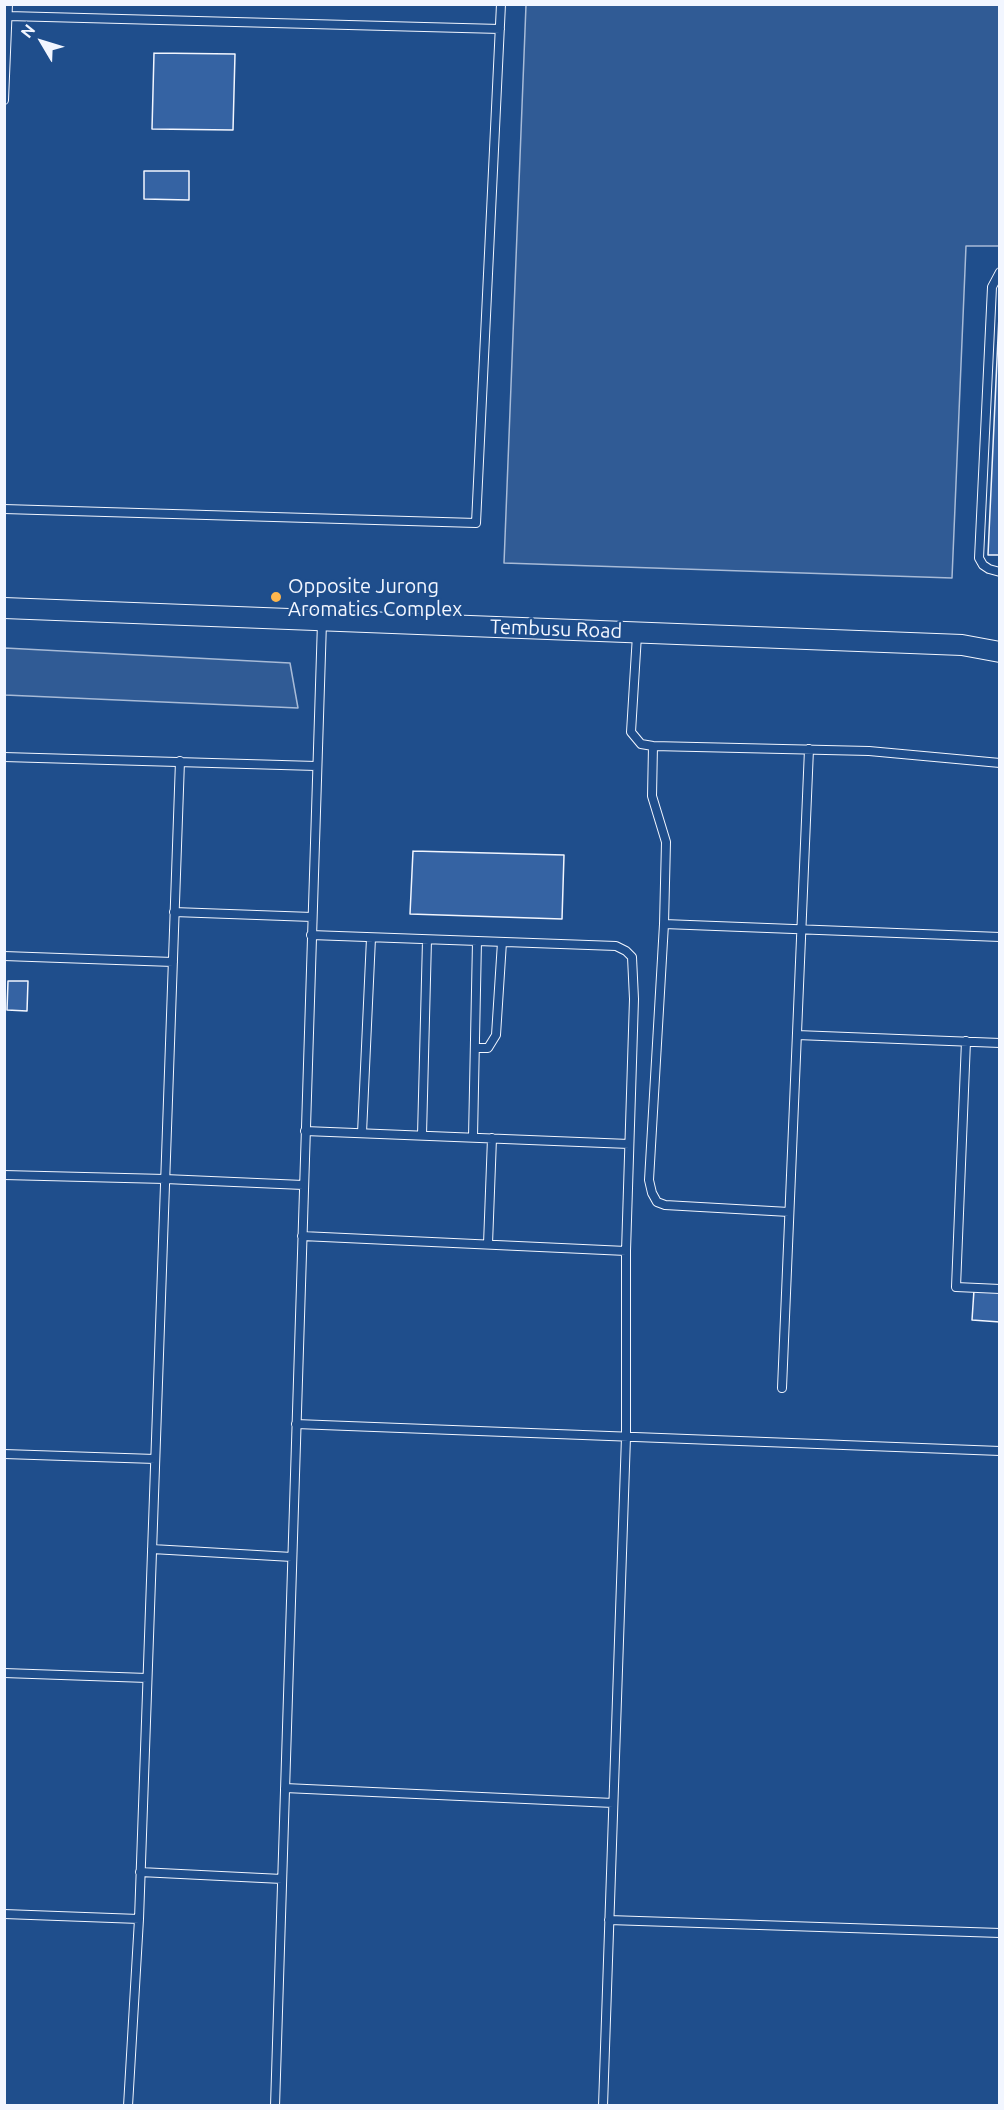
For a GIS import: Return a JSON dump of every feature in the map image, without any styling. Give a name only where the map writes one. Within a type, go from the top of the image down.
[{"type":"street","name":"Tembusu Road","points":[[4,608],[962,645],[999,652]]},
{"type":"lane","points":[[4,100],[8,4]]},
{"type":"lane","points":[[4,509],[476,523],[501,4]]},
{"type":"lane","points":[[8,16],[500,29]]},
{"type":"lane","points":[[999,272],[992,287],[979,558],[983,565],[999,572]]},
{"type":"lane","points":[[275,2106],[322,620]]},
{"type":"lane","points":[[637,632],[631,732],[641,744],[869,751],[999,762]]},
{"type":"lane","points":[[653,746],[652,796],[666,842],[664,924],[649,1180],[652,1193],[657,1202],[665,1205],[789,1212]]},
{"type":"lane","points":[[782,1388],[809,749]]},
{"type":"lane","points":[[4,757],[316,766]]},
{"type":"lane","points":[[128,2106],[139,1919],[180,762]]},
{"type":"lane","points":[[174,912],[312,917]]},
{"type":"lane","points":[[664,924],[999,937]]},
{"type":"lane","points":[[311,935],[616,946],[632,957],[634,999],[626,1251],[626,1437],[603,2106]]},
{"type":"lane","points":[[362,1133],[371,938]]},
{"type":"lane","points":[[422,1135],[427,940]]},
{"type":"lane","points":[[473,1137],[477,941]]},
{"type":"lane","points":[[475,1048],[488,1048],[496,1035],[502,942]]},
{"type":"lane","points":[[4,956],[172,962]]},
{"type":"lane","points":[[797,1035],[999,1043]]},
{"type":"lane","points":[[966,1041],[956,1287],[999,1289]]},
{"type":"lane","points":[[305,1131],[629,1144]]},
{"type":"lane","points":[[488,1244],[492,1138]]},
{"type":"lane","points":[[4,1175],[303,1185]]},
{"type":"lane","points":[[302,1236],[626,1251]]},
{"type":"lane","points":[[296,1424],[999,1451]]},
{"type":"lane","points":[[4,1454],[155,1459]]},
{"type":"lane","points":[[152,1549],[292,1557]]},
{"type":"lane","points":[[4,1673],[147,1678]]},
{"type":"lane","points":[[285,1788],[613,1803]]},
{"type":"lane","points":[[140,1872],[282,1879]]},
{"type":"lane","points":[[4,1914],[139,1919]]},
{"type":"lane","points":[[609,1920],[999,1934]]},
{"type":"shaded area","points":[[526,5],[999,5],[999,246],[966,246],[952,578],[504,563]]},
{"type":"shaded area","points":[[5,648],[290,663],[298,708],[5,695]]},
{"type":"building","points":[[154,53],[235,54],[233,130],[152,129]]},
{"type":"building","points":[[144,171],[189,171],[189,200],[144,199]]},
{"type":"building","points":[[1000,294],[1000,555],[988,555]]},
{"type":"building","points":[[413,851],[564,855],[562,919],[410,914]]},
{"type":"building","points":[[8,981],[28,981],[27,1011],[7,1010]]},
{"type":"building","points":[[974,1290],[1000,1292],[1000,1322],[972,1320]]},
{"type":"place","name":"Opposite Jurong Aromatics Complex","points":[[276,597]]}]
